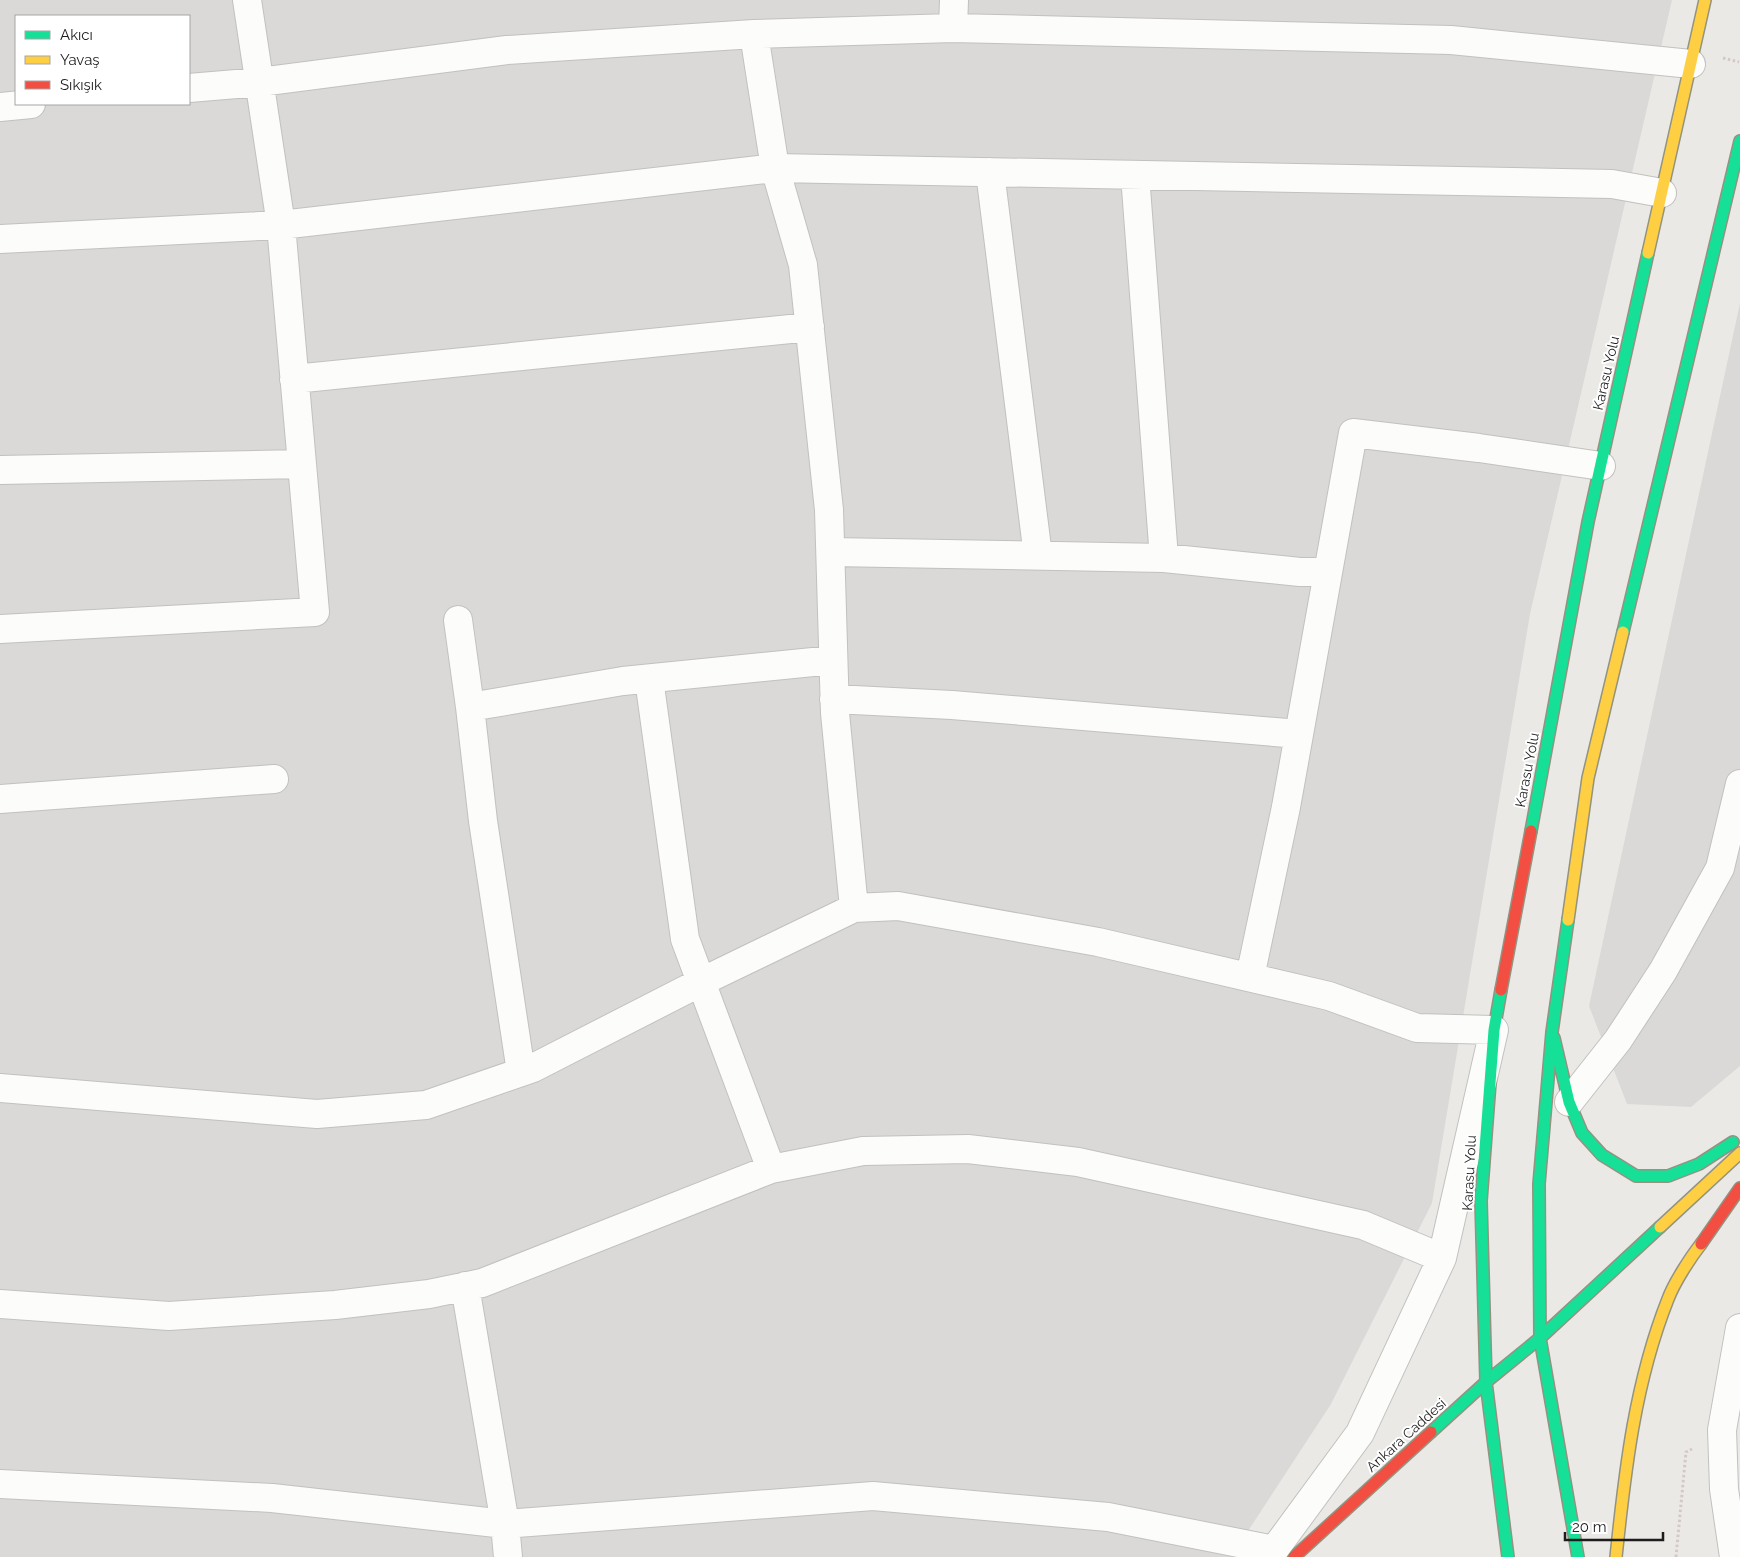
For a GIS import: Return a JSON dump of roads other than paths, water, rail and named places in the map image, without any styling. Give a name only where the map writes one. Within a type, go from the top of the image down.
[{"type":"main road","name":"Karasu Yolu","points":[[1508,1557],[1486,1382],[1481,1200],[1494,1030],[1586,531],[1705,0]]},
{"type":"main road","points":[[1578,1557],[1540,1338],[1539,1184],[1552,1032],[1588,778],[1740,141]]},
{"type":"main road","points":[[1552,1032],[1569,1102],[1582,1133],[1602,1155],[1636,1176],[1668,1176],[1699,1164],[1740,1137]]},
{"type":"main road","name":"Ankara Caddesi","points":[[1279,1555],[1540,1338],[1740,1153]]},
{"type":"main road","points":[[1616,1557],[1625,1470],[1643,1377],[1668,1298],[1696,1250],[1740,1188]]},
{"type":"street","points":[[0,629],[315,612],[281,225],[248,0]]},
{"type":"street","points":[[953,28],[954,0]]},
{"type":"street","points":[[190,88],[260,82],[507,50],[754,34],[953,28],[1451,40],[1691,64]]},
{"type":"street","points":[[754,34],[775,168],[803,265],[828,510],[831,552],[834,699],[854,908]]},
{"type":"street","points":[[0,107],[21,105]]},
{"type":"street","points":[[0,239],[281,225],[775,168],[1612,184],[1662,193]]},
{"type":"street","points":[[990,172],[1038,556]]},
{"type":"street","points":[[1136,175],[1164,558]]},
{"type":"street","points":[[294,379],[810,327]]},
{"type":"street","points":[[1250,977],[1286,807],[1353,433],[1479,448],[1601,466]]},
{"type":"street","points":[[0,470],[302,464]]},
{"type":"street","points":[[831,552],[1164,558],[1300,572],[1327,572]]},
{"type":"street","points":[[458,620],[484,822],[521,1072]]},
{"type":"street","points":[[470,707],[623,681],[833,660]]},
{"type":"street","points":[[649,678],[686,939],[771,1169]]},
{"type":"street","points":[[834,699],[952,705],[1299,734]]},
{"type":"street","points":[[0,798],[274,779]]},
{"type":"street","points":[[1569,1102],[1618,1040],[1663,971],[1720,868],[1740,784]]},
{"type":"street","points":[[0,1088],[317,1114],[426,1105],[533,1068],[702,982],[854,908],[898,906],[1098,942],[1250,977],[1328,996],[1417,1028],[1494,1030],[1442,1258],[1360,1433],[1279,1555],[1108,1516],[873,1496],[505,1524],[272,1498],[0,1484]]},
{"type":"street","points":[[0,1304],[169,1316],[335,1305],[429,1294],[482,1282],[771,1169],[863,1152],[968,1149],[1078,1162],[1362,1225],[1442,1258]]},
{"type":"street","points":[[465,1286],[505,1524],[508,1557]]},
{"type":"street","points":[[1734,1557],[1724,1489],[1740,1328]]}]
